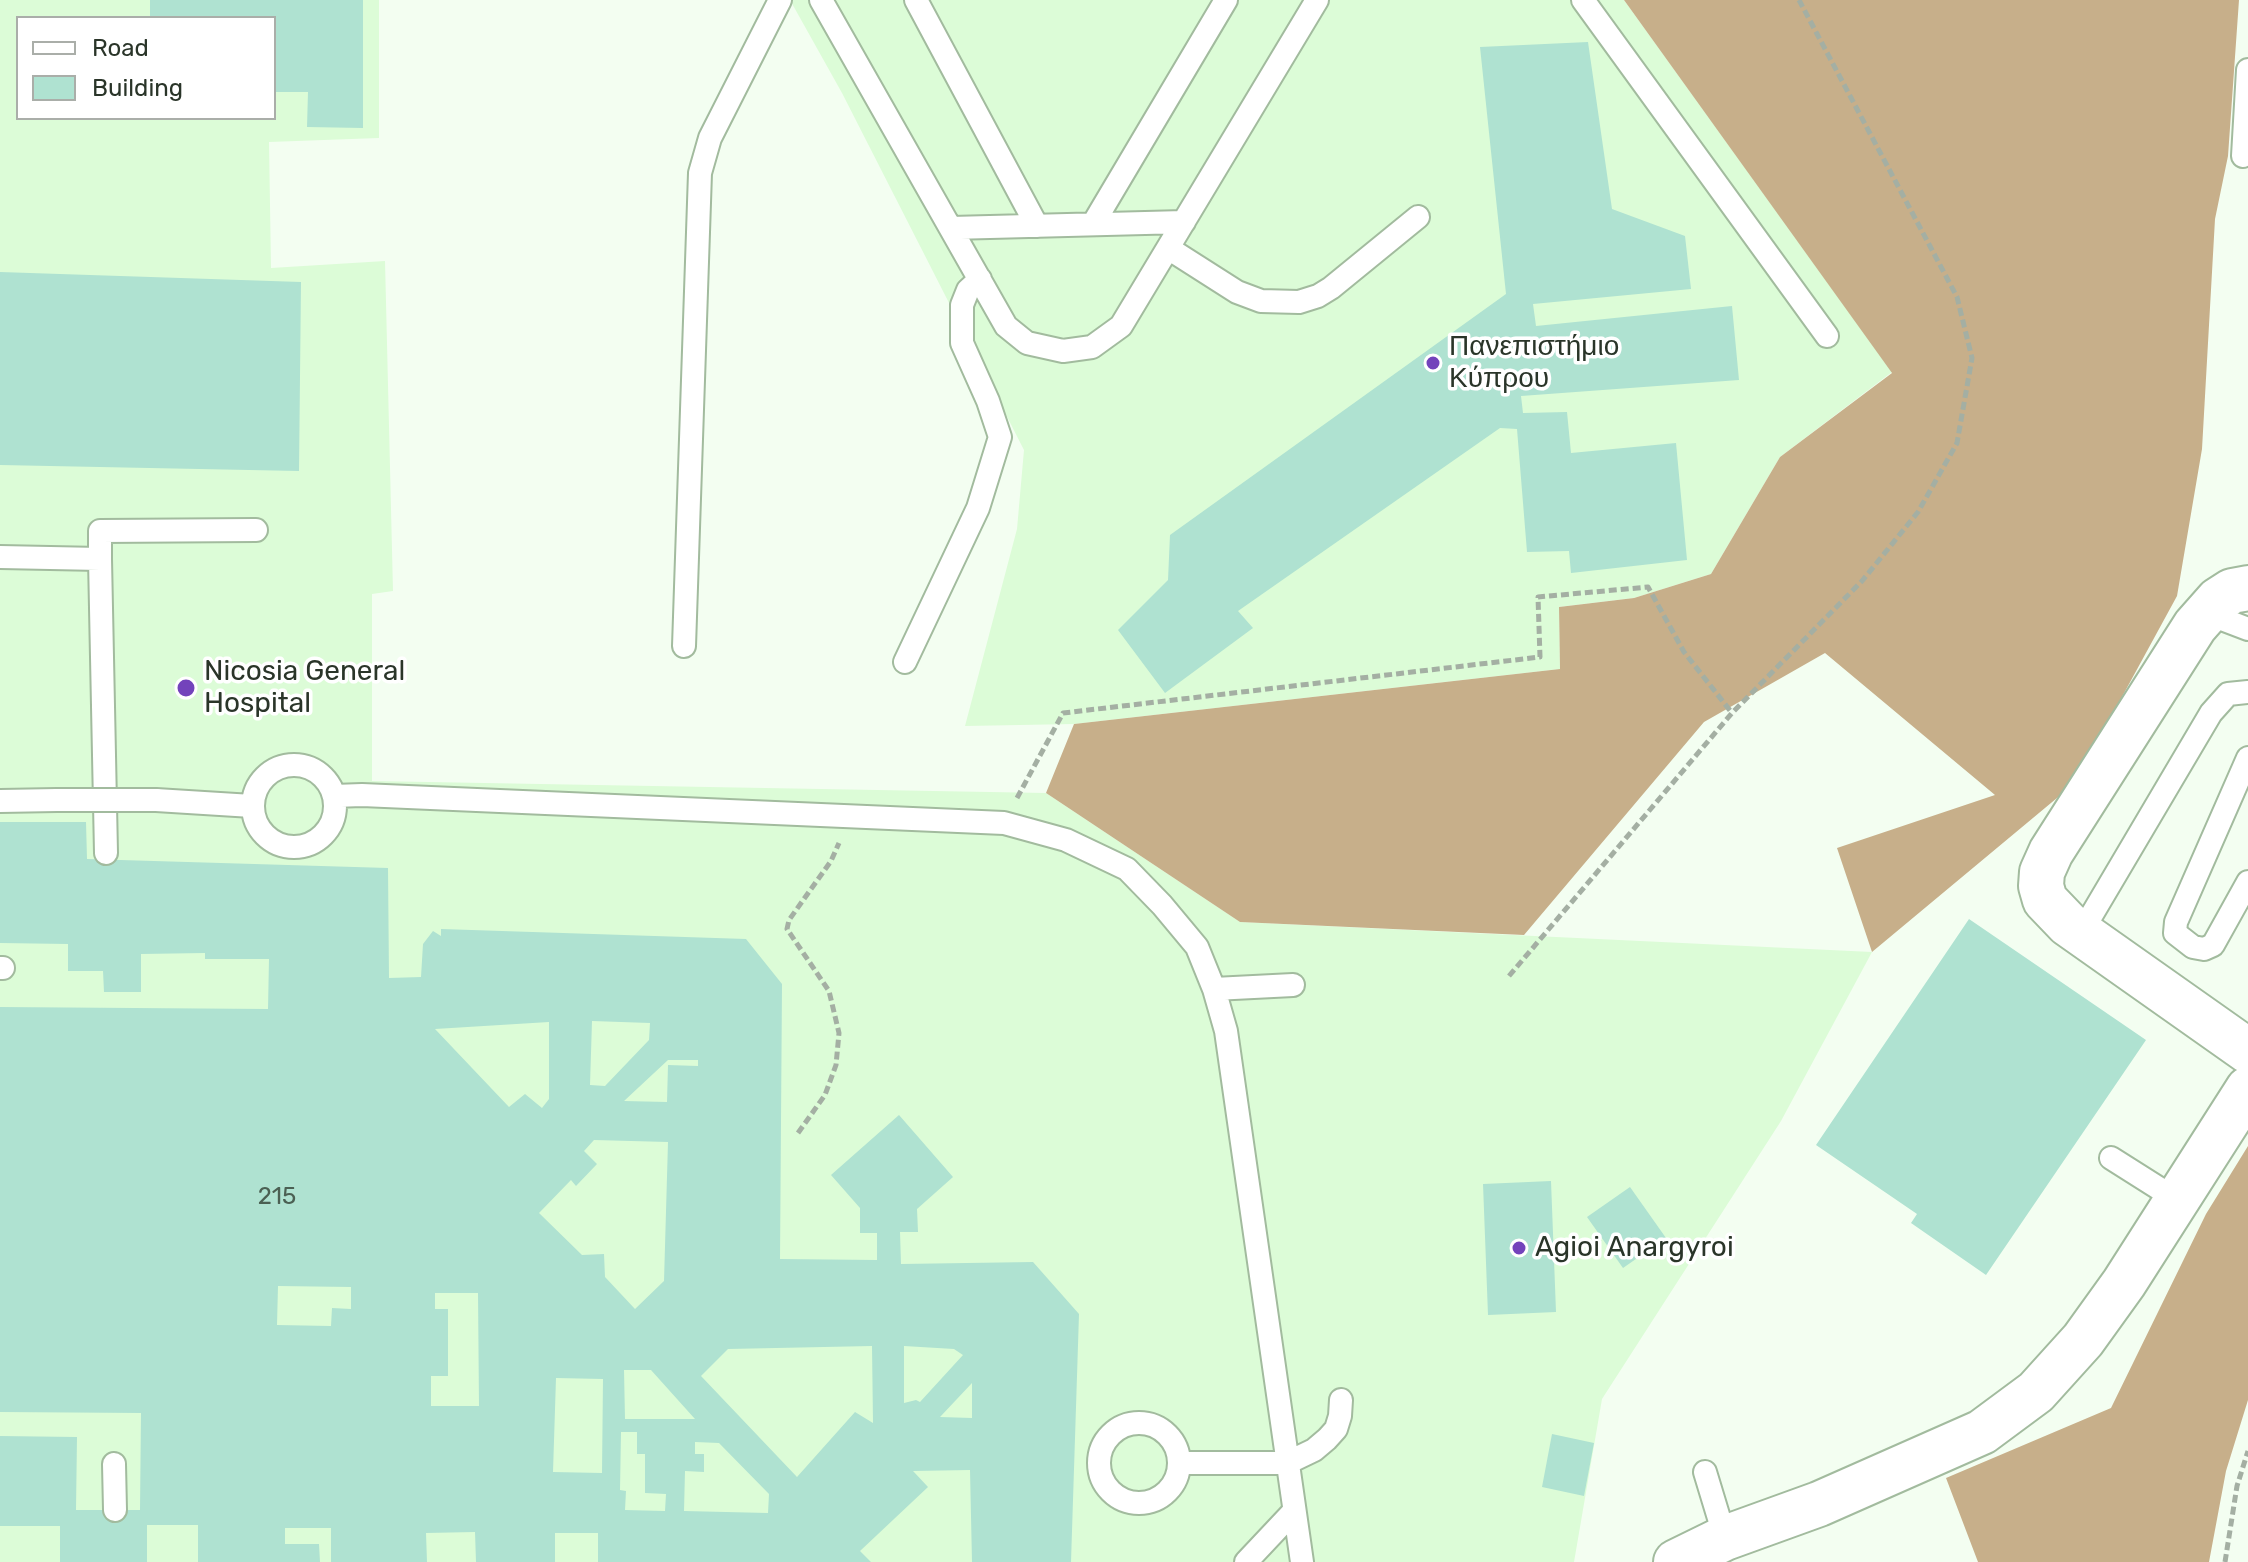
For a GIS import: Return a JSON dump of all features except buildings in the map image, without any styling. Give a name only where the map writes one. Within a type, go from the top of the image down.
[{"type":"street","points":[[2248,588],[2232,591],[2218,600],[2195,626],[2045,864],[2041,886],[2045,900],[2053,911],[2248,1051]]},
{"type":"street","points":[[1676,1562],[1725,1538],[1819,1504],[1982,1432],[2036,1392],[2083,1340],[2179,1201],[2248,1089]]},
{"type":"lane","points":[[684,646],[700,173],[710,138],[780,0]]},
{"type":"lane","points":[[821,0],[1006,326],[1015,336],[1038,347],[1063,351],[1092,347],[1121,326],[1317,0]]},
{"type":"lane","points":[[916,0],[1037,226]]},
{"type":"lane","points":[[1093,224],[1226,0]]},
{"type":"lane","points":[[1583,0],[1827,336]]},
{"type":"lane","points":[[2243,156],[2248,70]]},
{"type":"lane","points":[[1168,248],[1237,292],[1261,301],[1299,302],[1331,288],[1418,217]]},
{"type":"lane","points":[[951,228],[1184,222]]},
{"type":"lane","points":[[905,662],[978,508],[1000,437],[962,343],[962,305],[968,290],[980,279]]},
{"type":"lane","points":[[106,853],[100,531],[256,530]]},
{"type":"lane","points":[[0,557],[100,559]]},
{"type":"lane","points":[[2206,613],[2248,629]]},
{"type":"lane","points":[[2081,933],[2211,713],[2228,694],[2248,692]]},
{"type":"lane","points":[[2248,758],[2176,922],[2175,933],[2193,947],[2204,949],[2213,945],[2248,882]]},
{"type":"lane","points":[[295,765],[320,774],[329,784],[335,810],[332,824],[324,835],[312,844],[299,848],[272,842],[254,820],[252,806],[254,793],[261,781],[282,766],[295,765]]},
{"type":"lane","points":[[334,796],[377,795],[1004,823],[1066,840],[1127,869],[1197,947],[1226,1031],[1302,1562]]},
{"type":"lane","points":[[0,801],[156,800],[252,806]]},
{"type":"lane","points":[[1214,989],[1293,985]]},
{"type":"lane","points":[[2111,1158],[2179,1201]]},
{"type":"lane","points":[[1180,1463],[1287,1463],[1314,1450],[1336,1429],[1341,1400]]},
{"type":"lane","points":[[114,1464],[115,1510]]},
{"type":"lane","points":[[1705,1472],[1725,1538]]},
{"type":"lane","points":[[1246,1562],[1294,1511]]},
{"type":"path","points":[[1509,976],[1732,713],[1862,581],[1918,512],[1957,443],[1972,358],[1957,297],[1799,0]]},
{"type":"path","points":[[1004,823],[1063,713],[1540,657],[1538,597],[1648,587],[1684,652],[1732,713]]},
{"type":"path","points":[[798,1133],[825,1095],[836,1065],[839,1033],[829,991],[787,929],[789,920],[831,861],[850,816]]},
{"type":"path","points":[[2225,1562],[2237,1486],[2248,1451]]},
{"type":"shaded area","name":"Nicosia General Hospital","points":[[0,0],[379,0],[379,138],[269,142],[271,268],[385,261],[393,591],[372,594],[372,781],[1046,793],[1240,922],[1872,952],[1781,1121],[1602,1399],[1574,1562],[0,1562]]},
{"type":"shaded area","name":"Πανεπιστήμιο Κύπρου","points":[[790,0],[1624,0],[1892,372],[1780,457],[1711,574],[1634,598],[1559,607],[1560,669],[1074,724],[965,726],[1017,529],[1024,450],[842,93]]},
{"type":"shaded area","points":[[1624,0],[2239,0],[2228,156],[2215,219],[2202,449],[2177,596],[2075,783],[1872,952],[1837,848],[1995,795],[1825,653],[1704,722],[1524,935],[1240,922],[1046,793],[1074,724],[1560,669],[1559,607],[1634,598],[1711,574],[1780,457],[1892,373]]},
{"type":"shaded area","points":[[2248,1146],[2248,1400],[2226,1471],[2209,1562],[1978,1562],[1946,1478],[2111,1408],[2206,1214]]},
{"type":"place","name":"Πανεπιστήμιο Κύπρου","points":[[1433,363]]},
{"type":"place","name":"Nicosia General Hospital","points":[[186,688]]},
{"type":"place","name":"Agioi Anargyroi","points":[[1519,1248]]}]
